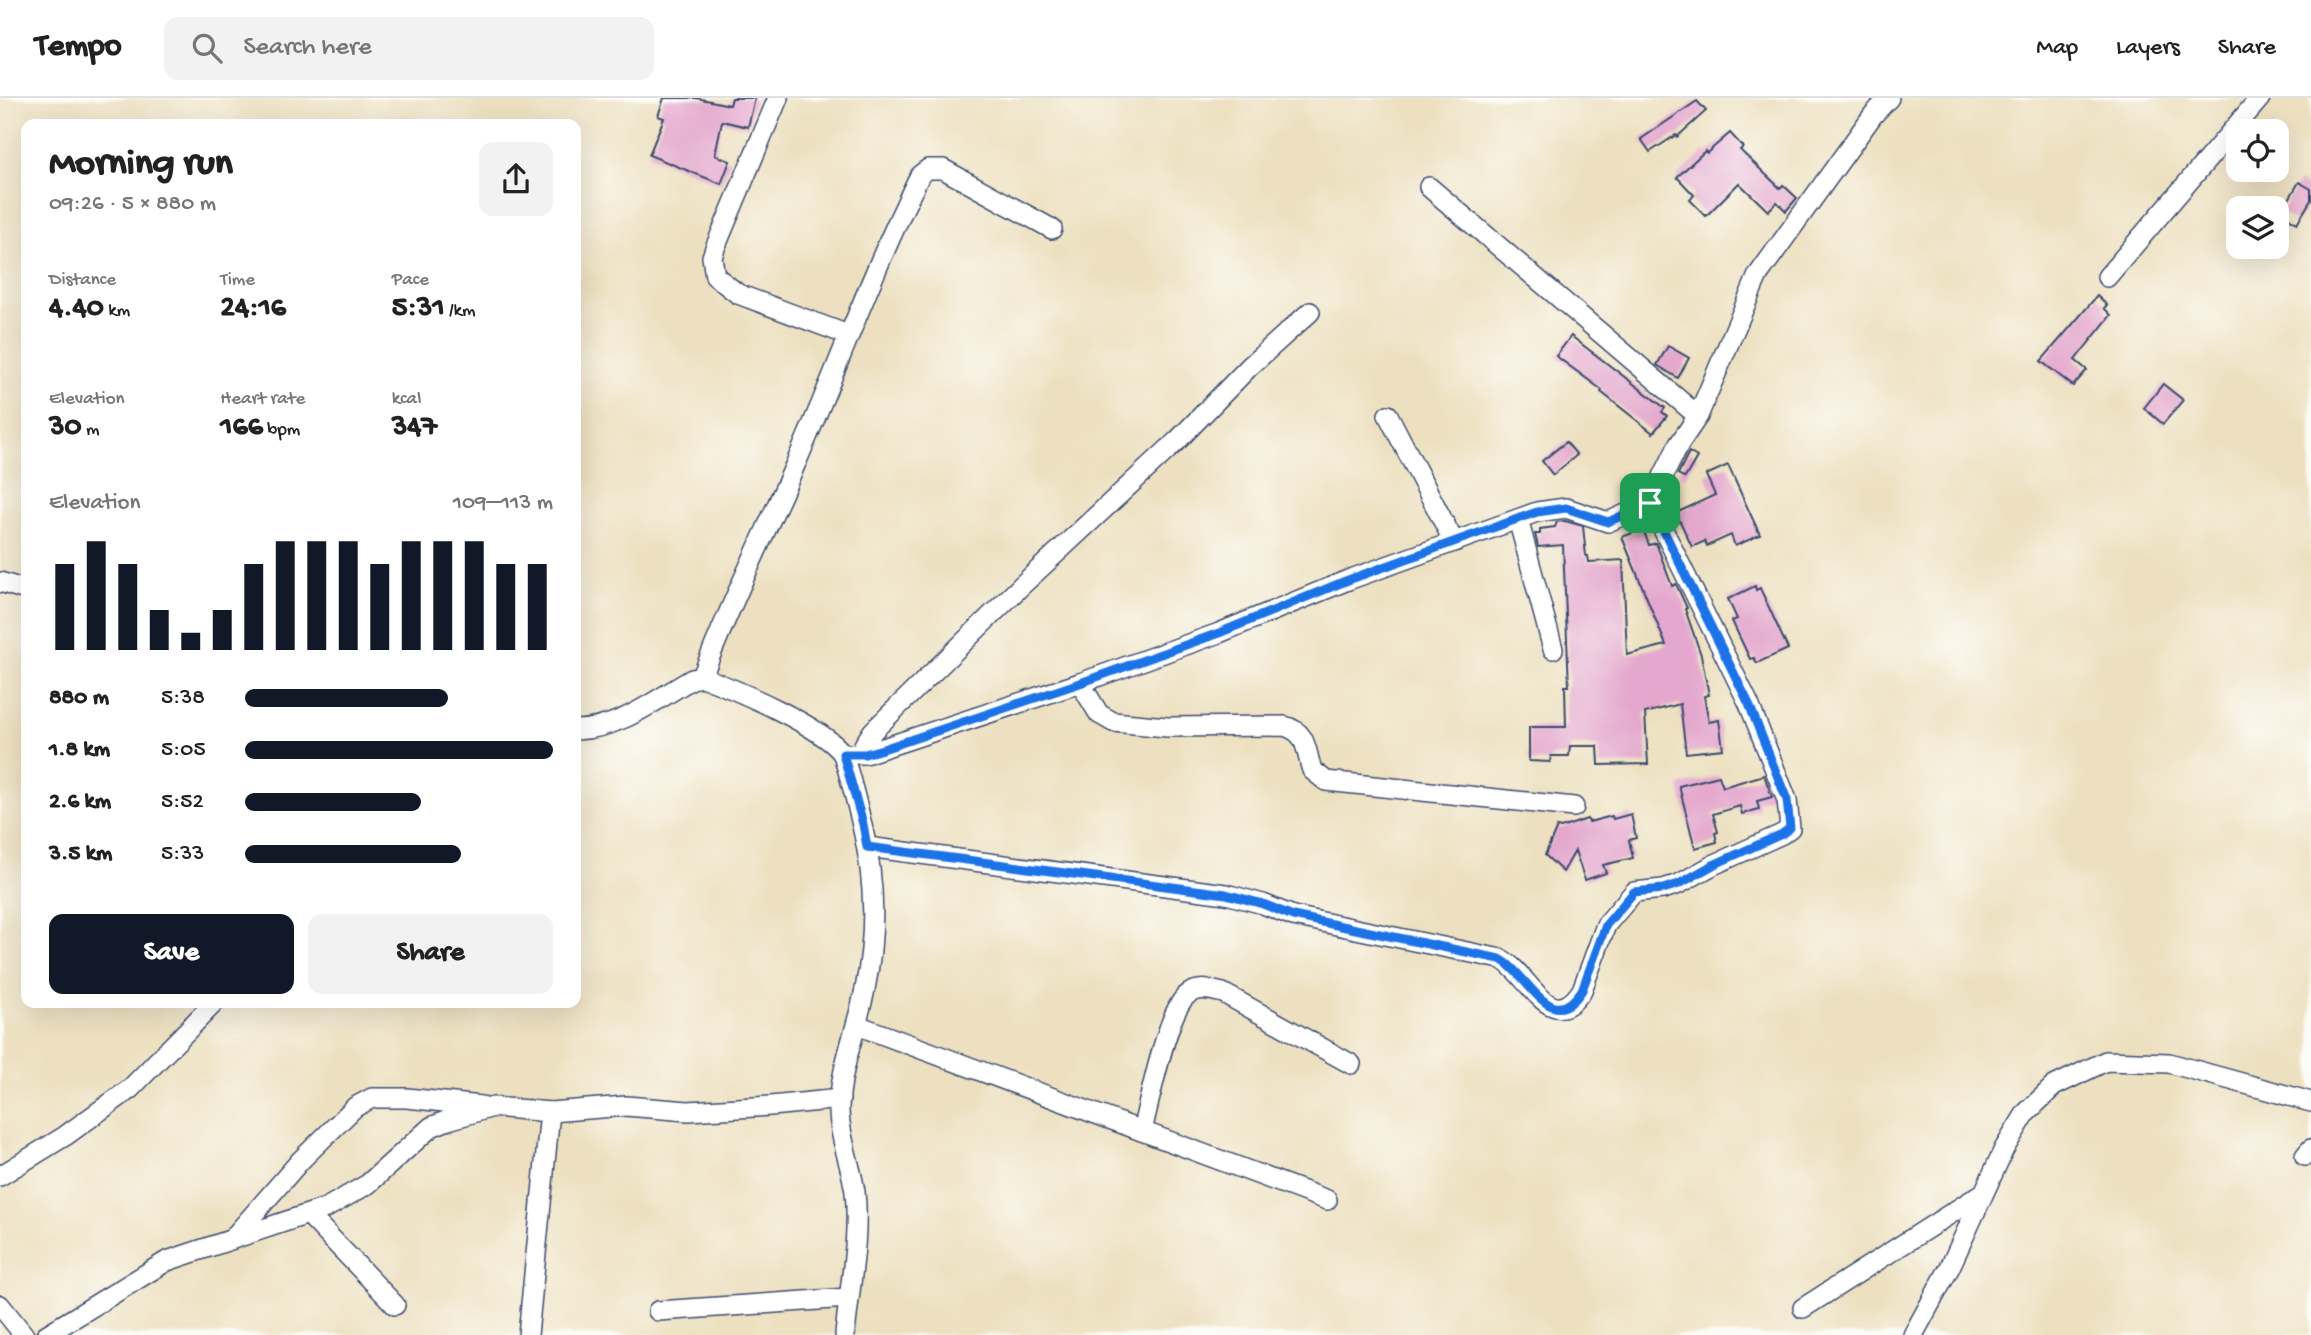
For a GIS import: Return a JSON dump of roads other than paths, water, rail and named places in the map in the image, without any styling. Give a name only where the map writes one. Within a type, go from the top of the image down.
[{"type":"street","points":[[778,98],[715,248],[712,257],[713,270],[719,281],[738,294],[848,335]]},
{"type":"street","points":[[843,754],[865,754],[1080,683],[1219,633],[1348,580],[1537,512],[1566,508],[1608,522],[1650,503],[1679,444],[1698,416],[1758,275],[1873,115],[1889,98]]},
{"type":"street","points":[[2107,277],[2260,98]]},
{"type":"street","points":[[702,677],[725,618],[796,462],[848,335],[920,175],[928,169],[943,169],[1052,229]]},
{"type":"street","points":[[1429,187],[1698,416]]},
{"type":"street","points":[[865,754],[864,745],[873,731],[1021,586],[1178,440],[1249,367],[1310,312]]},
{"type":"street","points":[[1388,415],[1454,542]]},
{"type":"street","points":[[867,847],[1068,872],[1248,899],[1293,916],[1500,959],[1510,965],[1545,1003],[1560,1009],[1565,1008],[1582,990],[1606,925],[1634,892],[1663,889],[1679,884],[1790,828],[1787,800],[1749,704],[1650,503]]},
{"type":"street","points":[[1518,519],[1553,649]]},
{"type":"street","points":[[0,582],[21,588]]},
{"type":"street","points":[[581,730],[618,722],[692,679],[702,677],[805,725],[835,744],[843,754],[863,824],[873,884],[872,933],[866,985],[844,1068],[839,1110],[847,1165],[855,1191],[856,1223],[845,1335]]},
{"type":"street","points":[[1080,683],[1099,714],[1113,722],[1167,727],[1284,726],[1294,729],[1304,742],[1311,771],[1326,781],[1574,807]]},
{"type":"street","points":[[1142,1131],[1172,1019],[1186,996],[1202,989],[1223,993],[1351,1064]]},
{"type":"street","points":[[0,1176],[65,1136],[130,1089],[209,1008]]},
{"type":"street","points":[[857,1025],[1327,1200]]},
{"type":"street","points":[[1913,1335],[1950,1266],[2004,1149],[2026,1113],[2054,1086],[2106,1062],[2169,1063],[2311,1102]]},
{"type":"street","points":[[231,1240],[301,1160],[355,1107],[372,1098],[407,1098],[550,1112],[626,1106],[688,1111],[841,1099]]},
{"type":"street","points":[[46,1335],[167,1261],[326,1208],[368,1184],[431,1127],[493,1107]]},
{"type":"street","points":[[528,1335],[550,1112]]},
{"type":"street","points":[[1803,1308],[1983,1193]]},
{"type":"street","points":[[309,1215],[395,1305]]},
{"type":"street","points":[[658,1311],[848,1298]]},
{"type":"street","points":[[0,1305],[24,1335]]}]
